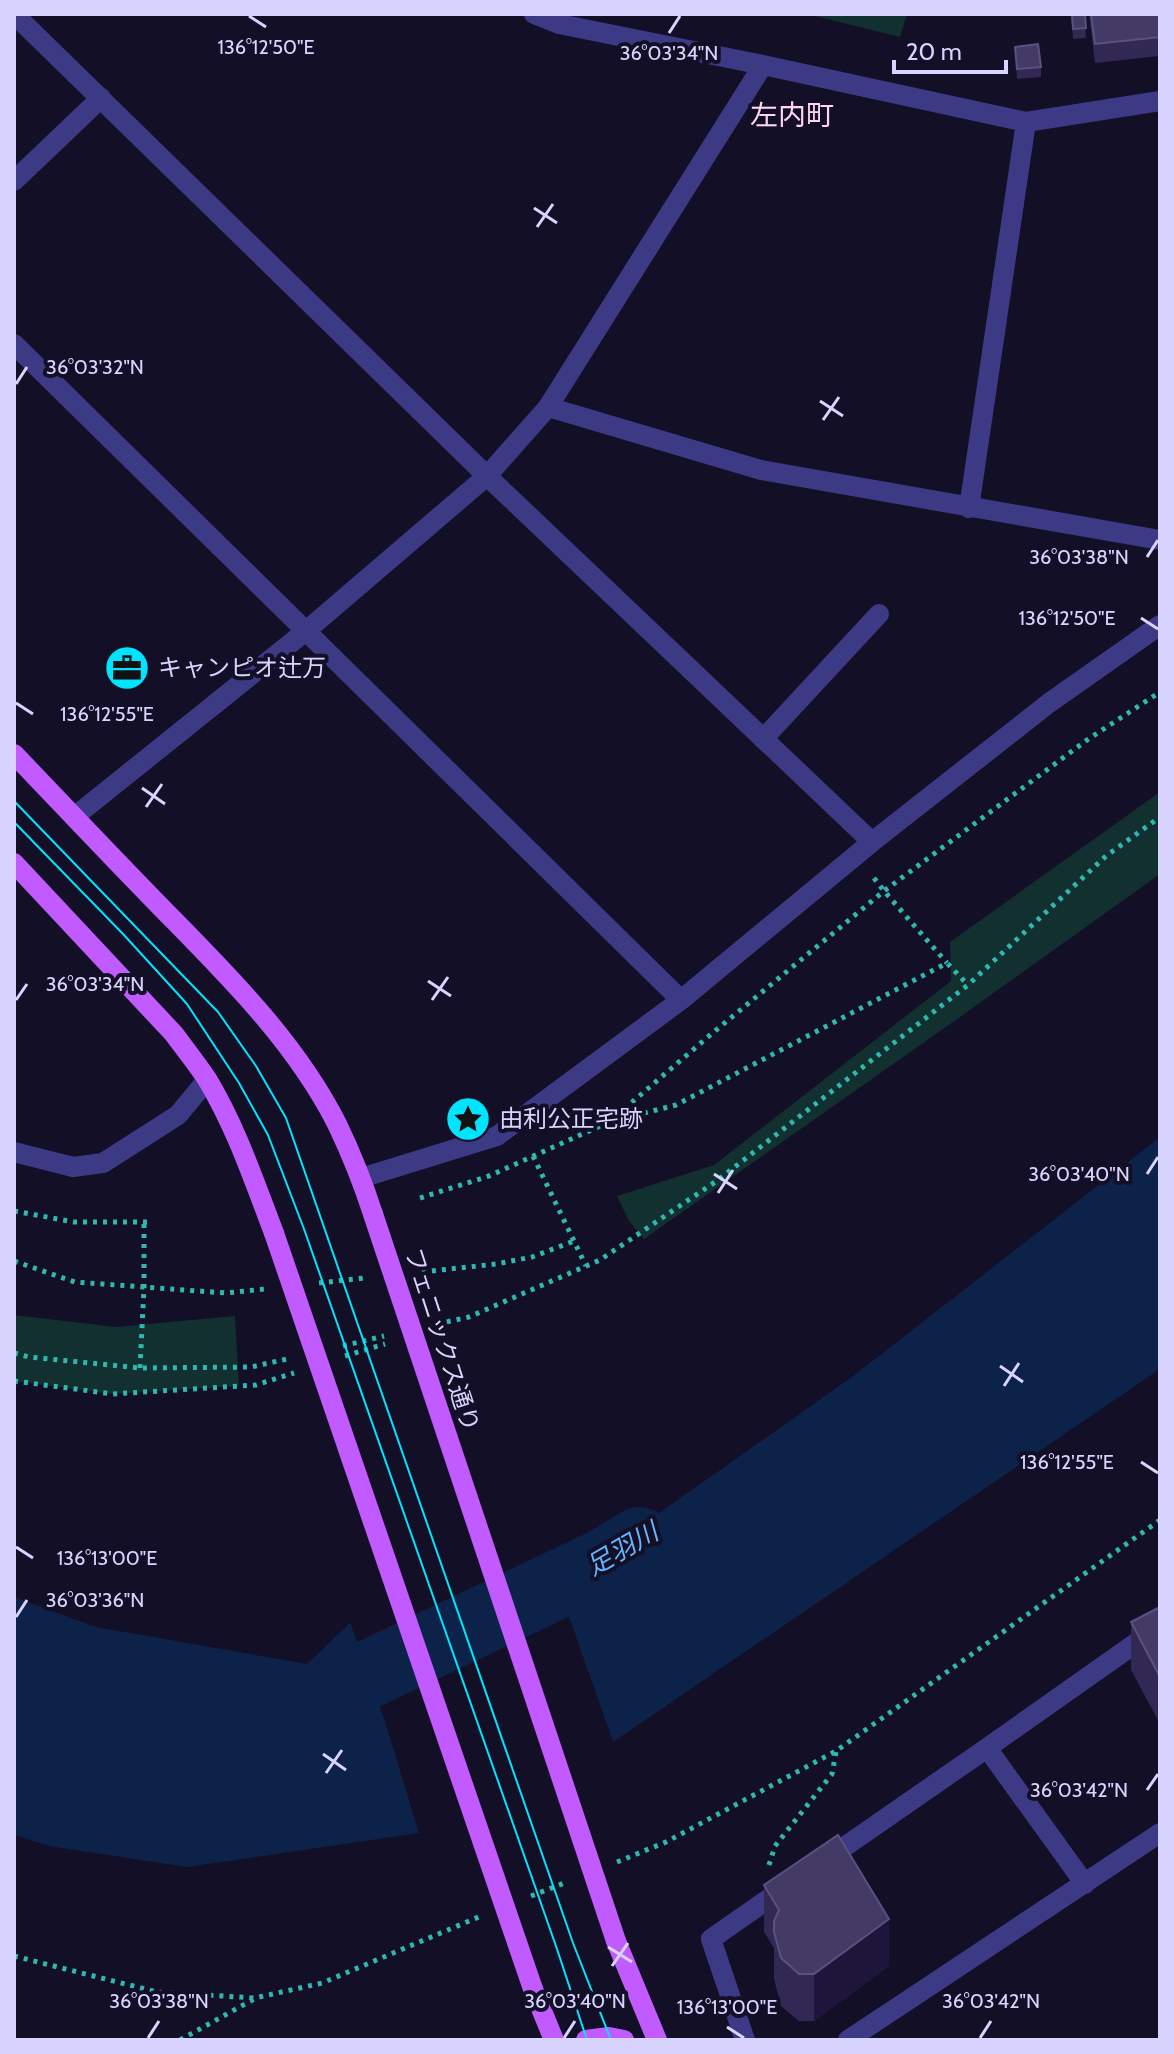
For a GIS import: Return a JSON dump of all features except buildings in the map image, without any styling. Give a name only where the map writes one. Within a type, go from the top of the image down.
[{"type":"main road","name":"フェニックス通り","points":[[14,754],[228,976],[295,1057],[336,1122],[361,1178],[616,1941],[657,2040]]},
{"type":"main road","points":[[14,863],[174,1034],[207,1080],[234,1132],[274,1233],[533,1989],[554,2040]]},
{"type":"main road","points":[[586,2040],[609,2037],[624,2040]]},
{"type":"street","points":[[14,14],[487,476],[763,739],[865,848]]},
{"type":"street","points":[[534,14],[1026,122],[1160,101]]},
{"type":"street","points":[[74,817],[306,631],[487,476],[548,407],[763,65]]},
{"type":"street","points":[[14,181],[101,98]]},
{"type":"street","points":[[969,508],[1026,122]]},
{"type":"street","points":[[14,344],[681,1000]]},
{"type":"street","points":[[548,407],[761,470],[1160,540]]},
{"type":"street","points":[[763,739],[879,614]]},
{"type":"street","points":[[361,1178],[497,1136],[681,1000],[865,848],[1049,703],[1160,625]]},
{"type":"street","points":[[14,1152],[73,1167],[103,1163],[178,1115],[207,1080]]},
{"type":"street","points":[[745,2040],[711,1939],[1160,1626]]},
{"type":"street","points":[[987,1748],[1085,1884]]},
{"type":"street","points":[[848,2040],[1160,1833]]},
{"type":"path","points":[[947,963],[676,1105],[609,1122],[884,891],[1087,740],[1160,692]]},
{"type":"path","points":[[439,1327],[600,1260],[718,1180],[968,985],[1106,856],[1160,817]]},
{"type":"path","points":[[865,848],[884,891],[968,985]]},
{"type":"path","points":[[533,1156],[586,1266]]},
{"type":"path","points":[[14,1211],[74,1222],[152,1222]]},
{"type":"path","points":[[140,1368],[144,1222]]},
{"type":"path","points":[[425,1327],[469,1317]]},
{"type":"path","points":[[338,1347],[396,1334]]},
{"type":"path","points":[[332,1361],[393,1341]]},
{"type":"path","points":[[14,1353],[140,1368],[251,1367],[294,1357]]},
{"type":"path","points":[[14,1381],[113,1394],[256,1385],[302,1370]]},
{"type":"path","points":[[610,1864],[666,1842],[836,1751],[1160,1520]]},
{"type":"path","points":[[767,1869],[775,1846],[832,1774],[836,1751]]},
{"type":"path","points":[[525,1898],[568,1881]]},
{"type":"path","points":[[14,1956],[157,1992],[255,1998],[322,1983],[483,1915]]},
{"type":"path","points":[[180,2040],[255,1998]]},
{"type":"green space","points":[[807,14],[907,14],[900,37]]},
{"type":"green space","points":[[1160,792],[1160,874],[644,1239],[629,1221],[617,1196],[714,1165],[951,981],[950,942]]},
{"type":"green space","points":[[14,1315],[116,1327],[235,1316],[239,1386],[113,1394],[14,1381]]},
{"type":"water","points":[[1160,1137],[1160,1369],[613,1742],[557,1585],[852,1377]]},
{"type":"water","points":[[14,1597],[96,1627],[307,1664],[354,1619],[419,1833],[187,1867],[49,1846],[14,1835]]},
{"type":"pier","points":[[556,1580],[614,1745],[609,1743],[553,1586]]},
{"type":"pier","points":[[353,1615],[358,1618],[420,1821],[349,1619]]},
{"type":"waterway","name":"足羽川","points":[[283,1703],[310,1702],[607,1561],[639,1541]]},
{"type":"tram line","points":[[14,801],[218,1012],[256,1066],[286,1118],[573,1943],[611,2040]]},
{"type":"tram line","points":[[14,822],[187,1004],[239,1083],[268,1135],[304,1229],[587,2040]]},
{"type":"place","name":"キャンピオ辻万","points":[[127,668]]},
{"type":"place","name":"由利公正宅跡","points":[[468,1119]]},
{"type":"district","name":"左内町","points":[[792,115]]}]
